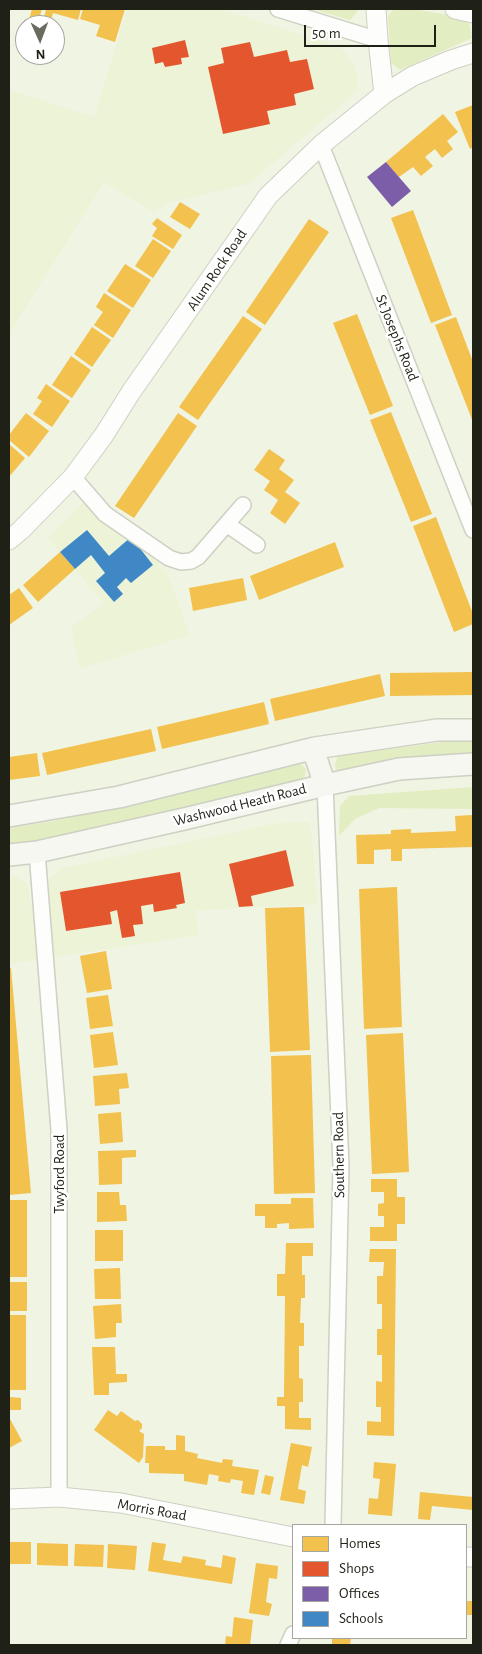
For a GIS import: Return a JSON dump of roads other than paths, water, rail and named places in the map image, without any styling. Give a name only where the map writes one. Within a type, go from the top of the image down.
[{"type":"main road","points":[[9,816],[118,797],[312,749],[437,730],[473,730]]},
{"type":"main road","points":[[312,749],[324,785]]},
{"type":"main road","name":"Washwood Heath Road","points":[[9,855],[37,852],[399,769],[473,764]]},
{"type":"street","points":[[278,9],[378,40]]},
{"type":"street","points":[[376,9],[384,94]]},
{"type":"street","points":[[455,9],[473,14]]},
{"type":"street","name":"Alum Rock Road","points":[[9,540],[72,477],[104,435],[131,392],[268,196],[321,145],[384,94],[413,76],[473,52]]},
{"type":"street","name":"St Josephs Road","points":[[321,145],[473,530]]},
{"type":"street","points":[[72,477],[106,514],[169,558],[181,562],[191,561],[198,557],[228,525],[243,505]]},
{"type":"street","points":[[228,525],[257,544]]},
{"type":"street","name":"Southern Road","points":[[324,785],[341,1166],[333,1524]]},
{"type":"street","name":"Twyford Road","points":[[37,852],[59,1130],[59,1497]]},
{"type":"street","name":"Morris Road","points":[[9,1499],[59,1497],[122,1503],[292,1537]]}]
